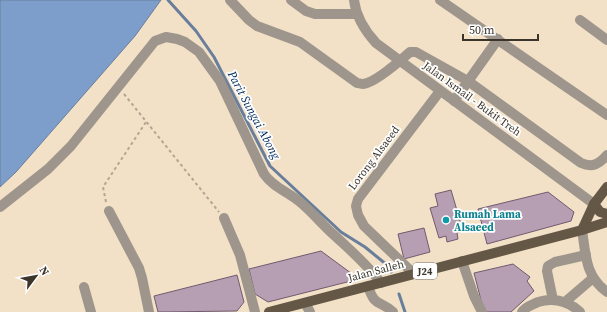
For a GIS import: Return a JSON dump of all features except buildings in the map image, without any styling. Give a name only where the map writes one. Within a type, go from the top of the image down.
[{"type":"main road","points":[[582,230],[594,204],[607,187]]},
{"type":"main road","points":[[594,204],[600,212],[607,214]]},
{"type":"main road","name":"J24","points":[[582,230],[607,222]]},
{"type":"main road","name":"Jalan Salleh","points":[[269,312],[582,230]]},
{"type":"street","points":[[230,0],[249,20],[257,26],[300,42],[357,83],[364,84],[373,81],[410,52],[416,52],[468,81],[581,163],[587,166],[594,165],[607,155]]},
{"type":"street","points":[[291,0],[306,11],[315,14],[357,14]]},
{"type":"street","name":"Jalan Ismail - Bukit Treh","points":[[354,0],[355,10],[366,32],[376,43],[594,204]]},
{"type":"street","points":[[440,0],[607,115]]},
{"type":"street","points":[[580,20],[607,40]]},
{"type":"street","points":[[0,207],[59,159],[155,41],[166,36],[190,45],[199,52],[220,81],[264,174],[270,182],[299,201],[314,214],[333,234],[362,260],[381,283]]},
{"type":"street","points":[[454,101],[498,39]]},
{"type":"street","name":"Lorong Alsaeed","points":[[414,274],[364,226],[358,215],[356,206],[358,199],[440,91]]},
{"type":"street","points":[[109,211],[139,268],[149,312]]},
{"type":"street","points":[[224,218],[240,255],[255,312]]},
{"type":"street","points":[[582,230],[588,268],[599,286],[607,292]]},
{"type":"street","points":[[553,300],[547,271],[548,266],[555,262],[586,255]]},
{"type":"street","points":[[462,261],[474,296],[482,312]]},
{"type":"street","points":[[565,302],[593,278]]},
{"type":"street","points":[[368,286],[372,297],[376,302],[393,312]]},
{"type":"street","points":[[84,287],[91,312]]},
{"type":"street","points":[[522,312],[527,306],[545,300],[569,303],[580,312]]},
{"type":"street","points":[[305,303],[310,312]]},
{"type":"path","points":[[118,87],[224,218]]},
{"type":"path","points":[[109,211],[104,196],[103,187],[146,122]]},
{"type":"water","points":[[0,0],[161,0],[135,36],[16,172],[0,187]]},
{"type":"waterway","name":"Parit Sungai Abong","points":[[168,0],[196,31],[214,57],[270,166],[341,232],[365,247],[387,265],[391,272]]},
{"type":"waterway","points":[[399,294],[405,312]]},
{"type":"place","name":"Rumah Lama Alsaeed","points":[[446,220]]}]
